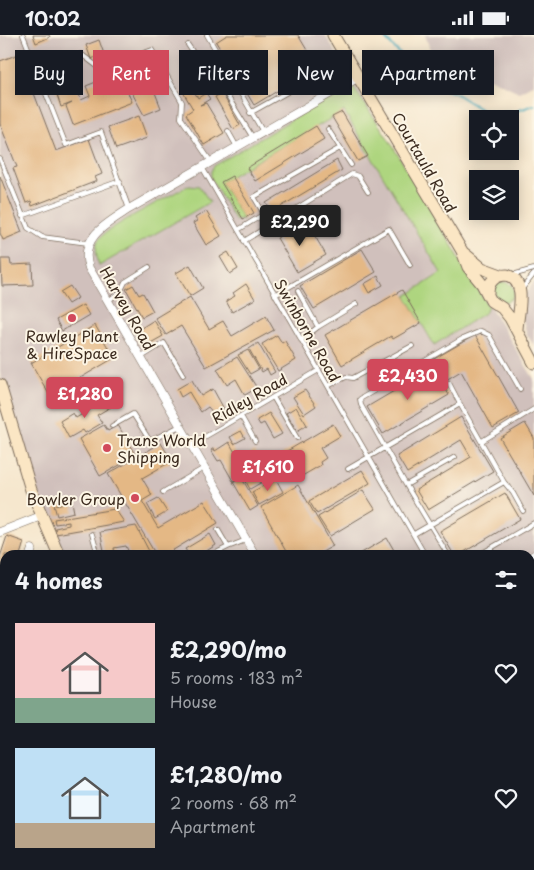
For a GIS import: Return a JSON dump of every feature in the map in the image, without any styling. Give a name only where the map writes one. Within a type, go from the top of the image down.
[{"type":"street","name":"Courtauld Road","points":[[333,35],[462,251],[468,267],[488,293],[491,301],[502,308],[517,329],[534,363]]},
{"type":"street","points":[[88,243],[96,233],[130,209],[359,77]]},
{"type":"street","name":"Harvey Road","points":[[88,243],[86,260],[89,268],[252,550]]},
{"type":"street","name":"Courtauld Road","points":[[462,251],[482,268],[515,279],[519,295],[517,329]]},
{"type":"street","points":[[488,293],[493,280],[504,275]]},
{"type":"street","points":[[502,308],[511,306],[519,295]]},
{"type":"street","points":[[0,385],[25,471],[41,516],[57,550]]},
{"type":"street","points":[[0,532],[41,516]]},
{"type":"lane","points":[[23,35],[66,145],[101,132],[130,209]]},
{"type":"lane","points":[[207,35],[250,113],[263,132]]},
{"type":"lane","points":[[188,45],[214,84],[223,89],[253,138]]},
{"type":"lane","points":[[83,55],[101,69],[152,49],[182,102],[181,118],[211,162]]},
{"type":"lane","points":[[250,113],[282,95]]},
{"type":"lane","points":[[328,129],[351,165]]},
{"type":"lane","points":[[228,131],[237,147]]},
{"type":"lane","points":[[238,230],[264,213],[254,197],[340,148]]},
{"type":"lane","points":[[0,159],[28,228],[42,237],[88,243]]},
{"type":"lane","name":"Swinborne Road","points":[[202,167],[423,550]]},
{"type":"lane","points":[[244,241],[352,174],[358,176],[368,192]]},
{"type":"lane","points":[[22,216],[120,181]]},
{"type":"lane","points":[[275,295],[389,229],[410,265]]},
{"type":"lane","points":[[108,301],[120,292],[125,282],[149,267]]},
{"type":"lane","points":[[504,275],[534,269]]},
{"type":"lane","points":[[519,295],[534,274]]},
{"type":"lane","points":[[298,291],[318,327]]},
{"type":"lane","points":[[301,340],[318,327],[356,304]]},
{"type":"lane","points":[[445,550],[384,448],[361,405],[360,399],[472,333],[486,331],[520,389]]},
{"type":"lane","points":[[140,358],[164,343],[183,375]]},
{"type":"lane","points":[[328,386],[346,377],[353,378],[412,346]]},
{"type":"lane","name":"Ridley Road","points":[[191,445],[319,370]]},
{"type":"lane","points":[[449,383],[504,482],[523,511]]},
{"type":"lane","points":[[273,397],[297,438]]},
{"type":"lane","points":[[348,469],[460,404]]},
{"type":"lane","points":[[482,441],[534,410]]},
{"type":"lane","points":[[112,426],[133,414],[150,441],[180,426]]},
{"type":"lane","points":[[241,416],[255,441]]},
{"type":"lane","points":[[406,485],[455,457]]},
{"type":"lane","points":[[162,492],[204,468]]},
{"type":"lane","points":[[414,534],[504,482]]},
{"type":"lane","points":[[488,550],[534,523]]},
{"type":"lane","points":[[218,530],[228,547]]},
{"type":"lane","points":[[92,534],[97,550]]},
{"type":"lane","points":[[222,550],[246,540]]},
{"type":"shaded area","points":[[0,35],[325,35],[334,50],[278,50],[278,95],[352,95],[352,79],[534,379],[534,550],[63,550],[46,514],[32,476],[0,373]]},
{"type":"shaded area","points":[[425,35],[534,35],[534,84],[519,92],[494,80],[494,50],[431,50]]},
{"type":"shaded area","points":[[534,281],[534,345],[527,335],[523,319],[525,295]]},
{"type":"green space","points":[[352,85],[388,138],[488,306],[486,312],[434,345],[406,296],[441,273],[344,111],[221,182],[243,219],[235,220],[211,178],[211,171],[214,166],[333,95],[352,95]]},
{"type":"green space","points":[[189,185],[199,186],[210,202],[99,266],[96,252],[97,245],[99,239],[105,233]]},
{"type":"green space","points":[[504,282],[511,285],[514,292],[511,299],[504,302],[497,299],[494,292],[497,285]]},
{"type":"building","points":[[33,35],[49,35],[50,37],[36,43]]},
{"type":"building","points":[[227,35],[298,35],[307,50],[278,50],[278,91],[254,105],[248,95],[268,95],[268,50],[221,50],[216,42]]},
{"type":"building","points":[[99,40],[103,50],[93,50],[93,58],[91,59],[86,45]]},
{"type":"building","points":[[15,55],[15,95],[35,95],[56,151],[89,139],[102,174],[95,177],[97,181],[32,206],[31,201],[26,203],[13,168],[17,167],[0,124],[0,61]]},
{"type":"building","points":[[93,83],[93,95],[129,95],[132,102],[73,125],[66,106],[72,103],[61,107],[57,95],[79,95],[81,100],[90,96],[86,86]]},
{"type":"building","points":[[133,95],[156,95],[161,108],[144,115]]},
{"type":"building","points":[[185,95],[196,95],[198,98],[207,95],[210,99],[200,105],[206,103],[224,133],[204,145],[186,114],[193,109]]},
{"type":"building","points":[[223,95],[240,125],[233,129],[215,97]]},
{"type":"building","points":[[342,112],[368,156],[358,161],[332,117]]},
{"type":"building","points":[[139,116],[147,138],[116,149],[108,127]]},
{"type":"building","points":[[316,126],[324,139],[255,181],[247,168]]},
{"type":"building","points":[[337,160],[342,170],[272,212],[266,203]]},
{"type":"building","points":[[0,176],[22,232],[3,240],[0,233]]},
{"type":"building","points":[[232,176],[254,213],[243,219],[221,182]]},
{"type":"building","points":[[206,211],[221,236],[206,245],[193,223],[197,221],[195,218]]},
{"type":"building","points":[[290,223],[294,230],[288,233],[291,237],[309,226],[326,255],[297,272],[277,238],[279,237],[276,231]]},
{"type":"building","points":[[362,249],[376,272],[314,309],[300,286]]},
{"type":"building","points":[[228,252],[238,269],[230,274],[220,257]]},
{"type":"building","points":[[1,259],[10,259],[11,265],[32,264],[33,285],[2,286]]},
{"type":"building","points":[[190,265],[203,288],[190,296],[176,273]]},
{"type":"building","points":[[378,276],[383,285],[369,293],[364,284]]},
{"type":"building","points":[[246,284],[255,299],[232,312],[226,301],[235,296],[233,293]]},
{"type":"building","points":[[133,285],[139,295],[143,293],[153,311],[142,317],[126,289]]},
{"type":"building","points":[[70,286],[78,298],[68,304],[60,292]]},
{"type":"building","points":[[402,290],[421,323],[393,339],[391,336],[342,365],[325,335]]},
{"type":"building","points":[[190,297],[209,329],[223,321],[232,336],[266,316],[274,330],[206,367],[181,326],[166,335],[155,318]]},
{"type":"building","name":"Rawley Plant & HireSpace","points":[[83,305],[89,315],[62,331],[56,320]]},
{"type":"building","points":[[154,320],[163,336],[147,345],[138,330]]},
{"type":"building","points":[[95,325],[114,358],[50,396],[31,363]]},
{"type":"building","points":[[277,335],[282,343],[285,341],[296,360],[278,371],[262,344]]},
{"type":"building","points":[[475,335],[519,413],[493,428],[461,371],[446,380],[434,359]]},
{"type":"building","points":[[258,343],[275,372],[270,375],[267,369],[262,372],[249,349]]},
{"type":"building","points":[[248,350],[259,369],[250,374],[238,355]]},
{"type":"building","points":[[237,357],[257,388],[245,395],[236,379],[227,385],[217,369]]},
{"type":"building","points":[[433,368],[449,395],[383,434],[367,407]]},
{"type":"building","points":[[192,380],[201,396],[213,389],[224,409],[215,415],[208,407],[201,412],[189,392],[181,397],[177,389]]},
{"type":"building","points":[[305,390],[316,406],[304,414],[293,397]]},
{"type":"building","points":[[110,397],[114,405],[97,415],[102,423],[85,433],[83,430],[69,438],[60,421],[73,413],[76,418]]},
{"type":"building","points":[[296,407],[307,425],[297,431],[286,413]]},
{"type":"building","points":[[269,413],[282,434],[273,439],[264,423],[260,425],[257,420]]},
{"type":"building","points":[[461,417],[493,471],[428,510],[416,490],[471,457],[461,440],[407,473],[397,456]]},
{"type":"building","points":[[525,423],[534,438],[534,496],[500,438]]},
{"type":"building","points":[[333,424],[340,436],[320,448],[326,458],[320,462],[321,465],[297,479],[282,454]]},
{"type":"building","name":"Trans World Shipping","points":[[104,425],[108,431],[118,425],[136,456],[100,476],[79,439]]},
{"type":"building","points":[[241,431],[245,438],[234,444],[230,437]]},
{"type":"building","points":[[229,442],[247,473],[233,481],[221,460],[218,461],[211,450],[214,448],[215,451]]},
{"type":"building","name":"Bowler Group","points":[[161,443],[172,461],[142,478],[152,495],[142,501],[158,528],[204,501],[218,523],[173,550],[153,550],[108,474]]},
{"type":"building","points":[[255,451],[262,465],[248,473],[241,459]]},
{"type":"building","points":[[267,463],[274,475],[250,489],[243,476]]},
{"type":"building","points":[[362,470],[370,483],[317,514],[309,501]]},
{"type":"building","points":[[241,477],[258,506],[250,511],[233,482]]},
{"type":"building","points":[[276,479],[283,492],[259,505],[252,492]]},
{"type":"building","points":[[298,485],[333,546],[326,550],[285,550],[261,507]]},
{"type":"building","points":[[363,490],[375,509],[330,536],[318,517]]},
{"type":"building","points":[[505,493],[520,519],[467,550],[451,550],[440,531]]},
{"type":"building","points":[[158,498],[167,512],[155,519],[147,504]]},
{"type":"building","points":[[72,502],[74,512],[57,516],[54,505]]},
{"type":"building","points":[[115,509],[124,522],[56,534],[55,528],[69,525],[69,522],[55,524],[54,519]]},
{"type":"building","points":[[136,526],[148,550],[128,550],[126,546],[114,548],[114,550],[104,550],[100,532]]},
{"type":"building","points":[[210,534],[216,545],[208,550],[185,549]]},
{"type":"building","points":[[7,536],[24,542],[22,550],[2,550]]},
{"type":"building","points":[[387,538],[394,550],[367,550]]},
{"type":"waterway","points":[[382,35],[430,86],[453,92],[482,110],[497,113],[514,112],[534,105]]},
{"type":"place","name":"Rawley Plant & HireSpace","points":[[72,318]]},
{"type":"place","name":"Trans World Shipping","points":[[107,448]]},
{"type":"place","name":"Bowler Group","points":[[135,498]]}]
